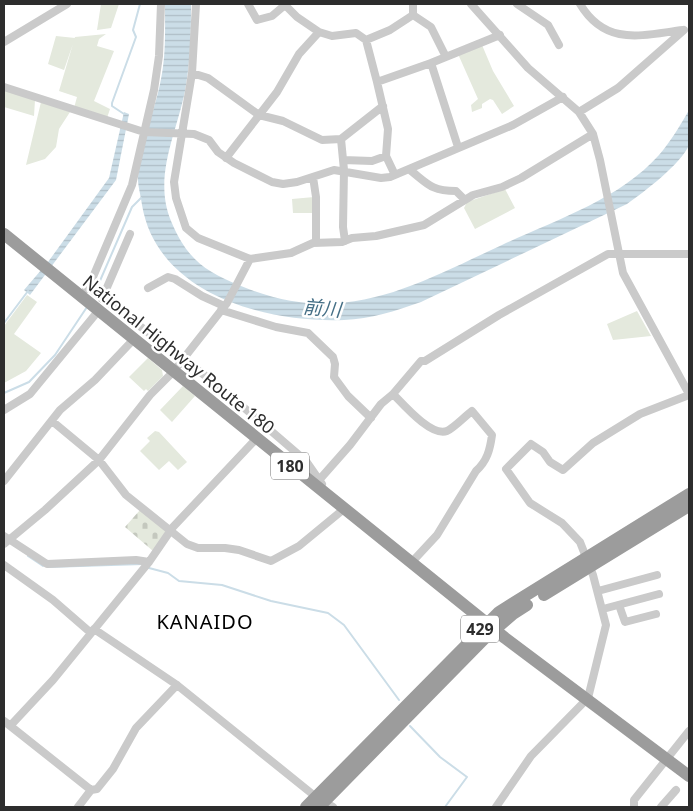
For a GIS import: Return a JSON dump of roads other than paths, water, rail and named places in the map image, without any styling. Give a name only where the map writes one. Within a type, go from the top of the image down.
[{"type":"highway","name":"National Highway Route 180","points":[[4,234],[47,269],[85,292],[99,303],[134,339],[173,372],[256,439],[321,485],[344,509],[491,626],[689,776]]},
{"type":"highway","name":"429","points":[[589,563],[689,494]]},
{"type":"highway","name":"429","points":[[306,807],[323,803],[491,626],[499,612],[689,506]]},
{"type":"street","points":[[4,42],[67,4]]},
{"type":"street","points":[[85,292],[132,185],[145,132],[159,56],[160,4]]},
{"type":"street","points":[[196,4],[192,73],[179,133],[174,182],[176,198],[186,228],[198,238],[250,259],[292,253],[316,243],[345,240],[424,225],[465,200],[521,178],[593,134]]},
{"type":"street","points":[[248,4],[257,20],[272,16],[284,5],[319,32],[332,36],[356,33],[366,40],[388,129],[386,156],[395,175]]},
{"type":"street","points":[[413,4],[413,15]]},
{"type":"street","points":[[517,4],[548,25],[558,45]]},
{"type":"street","points":[[580,4],[589,16],[617,34],[636,37],[687,30]]},
{"type":"street","points":[[477,6],[528,68],[579,112],[593,134],[618,254],[627,282],[689,394],[640,414],[593,444],[563,470],[550,462],[543,452],[531,444],[506,469],[530,503],[572,531],[589,563],[606,625],[588,698],[531,756],[496,807]]},
{"type":"street","points":[[366,40],[390,30],[413,15]]},
{"type":"street","points":[[413,15],[431,27],[446,57]]},
{"type":"street","points":[[579,112],[618,88],[687,30]]},
{"type":"street","points":[[226,158],[276,92],[299,54],[319,32]]},
{"type":"street","points":[[377,82],[431,63],[500,35]]},
{"type":"street","points":[[431,63],[458,147]]},
{"type":"street","points":[[192,73],[208,78],[259,115],[283,121],[322,140],[341,139],[383,106]]},
{"type":"street","points":[[4,87],[127,128],[145,132],[194,134],[203,137],[226,158],[259,177],[283,184],[334,170],[344,170],[381,178],[395,175],[513,125],[563,97]]},
{"type":"street","points":[[341,139],[344,160],[342,227],[345,240]]},
{"type":"street","points":[[344,160],[372,161],[386,156]]},
{"type":"street","points":[[410,170],[423,184],[444,191],[456,191],[465,200]]},
{"type":"street","points":[[313,177],[316,197],[316,243]]},
{"type":"street","points":[[4,410],[30,394],[99,303],[130,234]]},
{"type":"street","points":[[99,303],[220,387],[306,461],[321,485],[371,418],[421,361],[425,361],[499,315],[608,254],[689,254]]},
{"type":"street","points":[[146,565],[136,560],[47,564],[5,540],[45,510],[99,460],[150,395],[173,372],[224,306],[250,259]]},
{"type":"street","points":[[148,288],[168,277],[175,279],[202,296],[224,306],[276,327],[308,334],[333,356],[335,364],[334,377],[348,396],[371,418]]},
{"type":"street","points":[[4,481],[52,421],[134,339]]},
{"type":"street","points":[[392,394],[434,430],[442,432],[448,430],[472,412],[492,435],[490,448],[484,463],[476,471],[438,534],[411,562]]},
{"type":"street","points":[[52,421],[99,460],[126,495],[192,546],[232,549],[271,561],[299,546],[323,529],[344,509]]},
{"type":"street","points":[[91,790],[7,723],[53,680],[146,565],[171,531],[215,480],[256,439]]},
{"type":"street","points":[[4,565],[92,631],[177,685],[323,803]]},
{"type":"street","points":[[598,591],[657,575]]},
{"type":"street","points":[[603,609],[659,594]]},
{"type":"street","points":[[619,605],[625,622],[656,614]]},
{"type":"street","points":[[78,807],[91,790],[97,789],[114,769],[136,728],[177,685]]},
{"type":"street","points":[[634,807],[634,800],[689,731]]},
{"type":"street","points":[[661,807],[676,790]]},
{"type":"water","name":"前川","points":[[165,4],[191,4],[187,81],[165,172],[166,205],[171,221],[183,245],[207,269],[241,286],[278,298],[312,303],[344,303],[376,297],[406,288],[606,197],[643,171],[659,155],[679,128],[689,110],[689,145],[670,169],[627,204],[421,302],[373,316],[344,320],[313,320],[281,316],[249,308],[219,297],[192,281],[169,261],[152,236],[142,205],[138,182],[139,166],[163,70]]},
{"type":"water","points":[[124,112],[129,114],[116,180],[30,295],[24,290],[48,262],[109,178]]},
{"type":"waterway","points":[[124,114],[112,106],[112,103],[136,37],[133,30],[140,4]]},
{"type":"waterway","points":[[96,290],[132,207],[141,198]]},
{"type":"waterway","points":[[4,323],[28,291]]},
{"type":"waterway","points":[[4,393],[29,382],[55,355],[87,307]]},
{"type":"waterway","points":[[28,556],[43,566]]},
{"type":"waterway","points":[[48,567],[143,564]]},
{"type":"waterway","points":[[149,568],[168,573],[179,581],[222,585],[271,601],[328,613],[344,625],[399,700]]},
{"type":"waterway","points":[[410,726],[440,757],[467,777],[445,807]]},
{"type":"district","name":"KANAIDO","points":[[205,621]]}]
